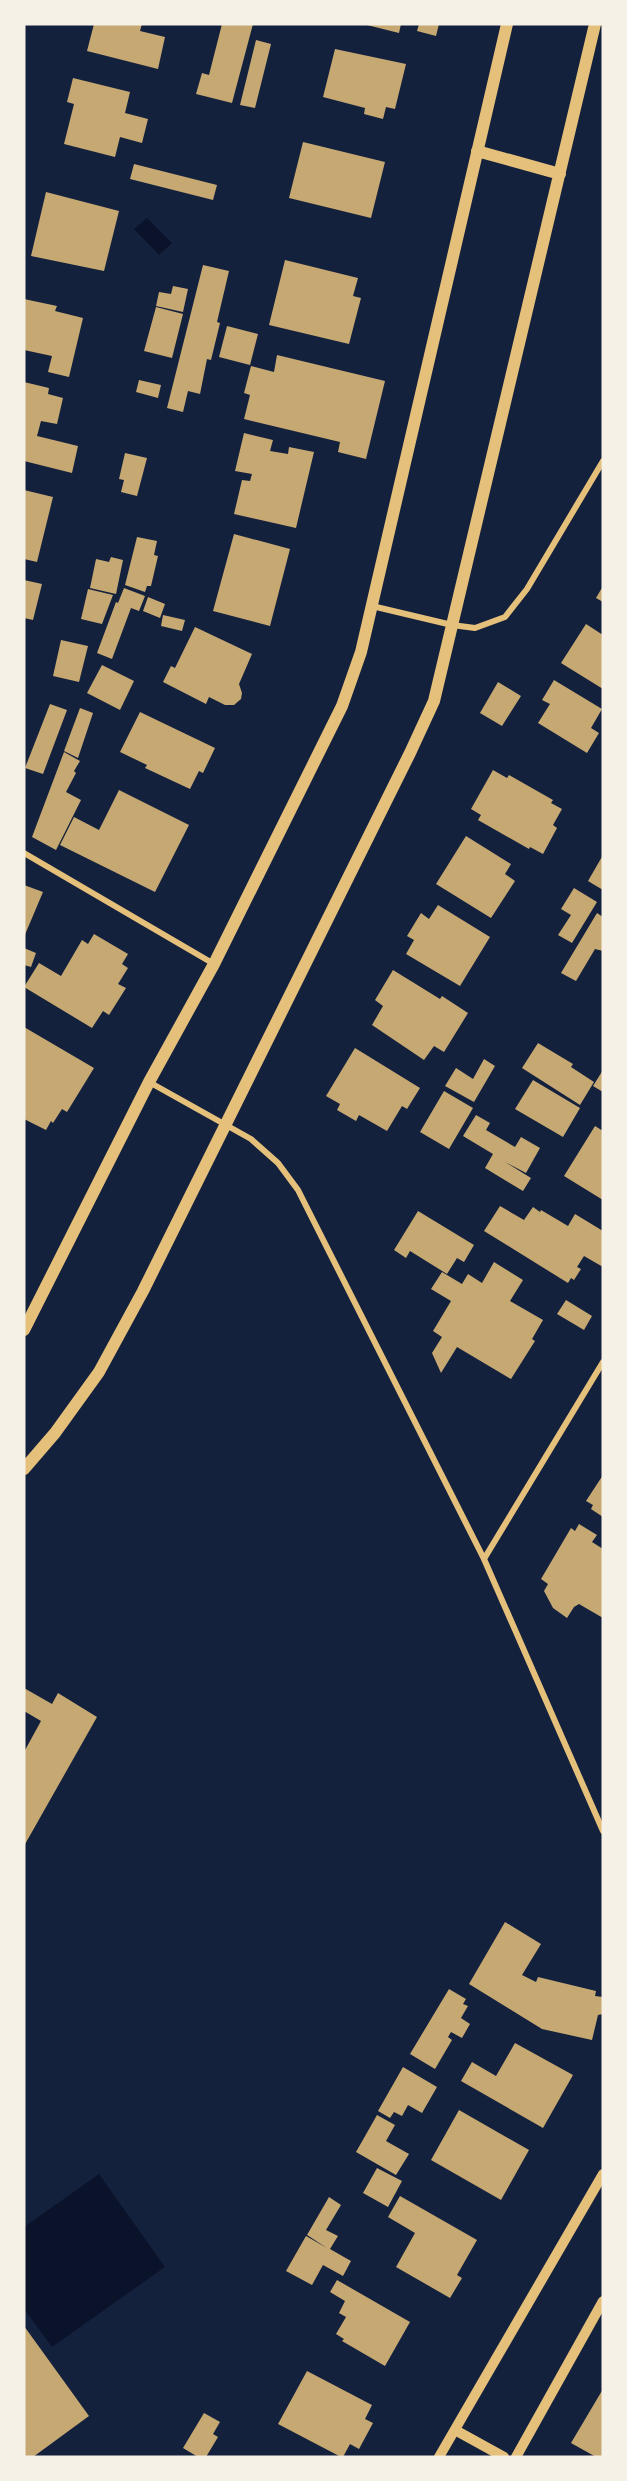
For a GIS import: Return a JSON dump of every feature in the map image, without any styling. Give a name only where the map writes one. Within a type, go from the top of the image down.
[{"type":"main road","points":[[24,1330],[149,1082],[214,964],[342,706],[362,652],[507,24]]},
{"type":"main road","points":[[24,1469],[55,1433],[99,1372],[143,1291],[434,700],[595,24]]},
{"type":"main road","points":[[477,151],[560,174]]},
{"type":"street","points":[[372,606],[452,625],[475,628],[505,617],[527,589],[603,460]]},
{"type":"street","points":[[24,853],[214,964]]},
{"type":"street","points":[[149,1082],[251,1139],[278,1163],[298,1190],[484,1559],[603,1831]]},
{"type":"street","points":[[484,1559],[603,1362]]},
{"type":"street","points":[[440,2457],[603,2174]]},
{"type":"street","points":[[516,2457],[603,2301]]},
{"type":"street","points":[[455,2430],[504,2457]]},
{"type":"water","points":[[147,218],[172,243],[159,255],[134,229]]},
{"type":"water","points":[[99,2174],[165,2267],[52,2347],[24,2309],[24,2227]]},
{"type":"building","points":[[94,24],[142,24],[140,31],[165,37],[158,69],[87,51]]},
{"type":"building","points":[[222,24],[253,24],[232,103],[196,94],[202,73],[209,75]]},
{"type":"building","points":[[363,24],[401,24],[399,33]]},
{"type":"building","points":[[419,24],[439,24],[436,36],[417,31]]},
{"type":"building","points":[[256,40],[271,44],[255,108],[240,105]]},
{"type":"building","points":[[335,49],[406,64],[395,109],[386,107],[383,119],[364,114],[365,108],[323,97]]},
{"type":"building","points":[[73,78],[130,92],[125,113],[148,119],[142,143],[120,137],[115,157],[64,144],[74,104],[67,102]]},
{"type":"building","points":[[303,142],[385,162],[371,218],[289,198]]},
{"type":"building","points":[[134,164],[217,185],[213,200],[130,179]]},
{"type":"building","points":[[46,192],[119,211],[104,271],[31,256]]},
{"type":"building","points":[[285,260],[358,278],[353,296],[361,298],[349,344],[269,325]]},
{"type":"building","points":[[203,265],[229,271],[217,322],[220,323],[211,360],[207,359],[200,394],[188,391],[183,412],[167,408]]},
{"type":"building","points":[[173,286],[188,289],[183,312],[156,306],[159,292],[171,294]]},
{"type":"building","points":[[24,299],[57,306],[55,311],[83,318],[69,377],[48,372],[52,356],[24,350]]},
{"type":"building","points":[[156,307],[183,314],[172,358],[144,351]]},
{"type":"building","points":[[227,326],[258,334],[250,365],[219,357]]},
{"type":"building","points":[[277,355],[385,381],[366,459],[338,452],[340,442],[244,419],[250,395],[244,393],[251,366],[274,372]]},
{"type":"building","points":[[139,380],[161,385],[158,398],[136,392]]},
{"type":"building","points":[[24,382],[49,388],[48,394],[63,398],[57,424],[41,421],[37,436],[78,446],[72,473],[24,461]]},
{"type":"building","points":[[244,433],[273,440],[270,451],[288,454],[289,447],[314,452],[296,528],[234,514],[242,480],[250,481],[252,474],[235,471]]},
{"type":"building","points":[[125,453],[147,458],[137,496],[121,492],[124,480],[119,479]]},
{"type":"building","points":[[24,490],[53,497],[37,562],[24,559]]},
{"type":"building","points":[[234,534],[290,549],[270,626],[213,611]]},
{"type":"building","points":[[137,537],[157,541],[154,555],[158,556],[151,586],[147,586],[145,592],[125,585]]},
{"type":"building","points":[[111,557],[123,560],[116,594],[90,588],[96,559],[109,562]]},
{"type":"building","points":[[24,580],[42,584],[33,620],[24,618]]},
{"type":"building","points":[[603,586],[603,602],[596,598]]},
{"type":"building","points":[[124,588],[145,596],[139,611],[131,608],[112,659],[97,653],[116,602],[118,603]]},
{"type":"building","points":[[88,589],[113,595],[102,624],[81,619]]},
{"type":"building","points":[[148,597],[165,604],[160,618],[143,611]]},
{"type":"building","points":[[163,615],[185,620],[182,631],[161,626]]},
{"type":"building","points":[[586,624],[603,635],[603,689],[561,663]]},
{"type":"building","points":[[195,627],[252,654],[239,684],[241,699],[234,705],[225,705],[209,697],[206,704],[163,682],[171,666],[175,668]]},
{"type":"building","points":[[61,640],[88,646],[79,682],[53,676]]},
{"type":"building","points":[[102,665],[134,681],[120,710],[87,693]]},
{"type":"building","points":[[554,680],[602,709],[591,728],[599,733],[587,753],[538,723],[550,704],[542,700]]},
{"type":"building","points":[[498,682],[521,696],[502,726],[480,713]]},
{"type":"building","points":[[50,704],[67,710],[43,774],[25,768]]},
{"type":"building","points":[[80,708],[93,713],[78,758],[64,751]]},
{"type":"building","points":[[140,712],[215,748],[203,773],[199,771],[190,789],[145,768],[147,765],[120,752]]},
{"type":"building","points":[[64,752],[80,761],[66,792],[81,800],[56,850],[32,837]]},
{"type":"building","points":[[493,770],[507,778],[509,775],[553,800],[551,803],[562,809],[553,825],[557,828],[543,854],[530,847],[529,849],[478,820],[481,815],[471,809]]},
{"type":"building","points":[[119,790],[189,825],[155,892],[60,845],[74,817],[99,830]]},
{"type":"building","points":[[466,836],[511,864],[505,874],[515,881],[491,918],[436,884]]},
{"type":"building","points":[[603,855],[603,890],[588,881]]},
{"type":"building","points":[[24,885],[43,892],[24,937]]},
{"type":"building","points":[[574,888],[597,902],[572,943],[558,935],[571,915],[561,909]]},
{"type":"building","points":[[438,905],[490,937],[460,986],[406,954],[414,940],[407,936],[421,913],[429,919]]},
{"type":"building","points":[[597,913],[603,917],[603,951],[595,949],[576,981],[561,973]]},
{"type":"building","points":[[94,934],[128,954],[122,964],[128,968],[118,984],[126,988],[109,1015],[103,1011],[92,1028],[24,987],[39,963],[61,976],[82,940],[88,944]]},
{"type":"building","points":[[24,948],[36,953],[31,967],[24,965]]},
{"type":"building","points":[[393,970],[440,999],[442,996],[468,1013],[444,1052],[434,1046],[424,1060],[372,1025],[383,1006],[375,1000]]},
{"type":"building","points":[[24,1027],[94,1068],[67,1112],[62,1109],[46,1130],[24,1119]]},
{"type":"building","points":[[538,1043],[573,1064],[571,1067],[594,1082],[580,1105],[522,1068]]},
{"type":"building","points":[[355,1048],[420,1088],[407,1109],[402,1106],[387,1131],[359,1115],[356,1121],[337,1110],[340,1104],[326,1096]]},
{"type":"building","points":[[484,1059],[495,1066],[474,1102],[445,1086],[456,1068],[473,1079]]},
{"type":"building","points":[[603,1070],[603,1092],[593,1086]]},
{"type":"building","points":[[533,1080],[580,1108],[563,1137],[515,1109]]},
{"type":"building","points":[[444,1091],[473,1108],[449,1149],[420,1132]]},
{"type":"building","points":[[476,1115],[490,1123],[486,1130],[515,1147],[521,1137],[540,1148],[526,1173],[505,1162],[531,1178],[523,1191],[485,1168],[493,1154],[463,1136]]},
{"type":"building","points":[[595,1126],[603,1131],[603,1200],[564,1176]]},
{"type":"building","points":[[500,1206],[524,1220],[533,1207],[568,1226],[575,1214],[603,1231],[603,1267],[584,1256],[577,1267],[581,1269],[574,1280],[571,1278],[568,1283],[484,1231]]},
{"type":"building","points":[[418,1211],[474,1245],[464,1262],[457,1258],[447,1274],[410,1251],[406,1258],[394,1250]]},
{"type":"building","points":[[494,1262],[523,1280],[510,1301],[543,1320],[532,1339],[535,1341],[511,1379],[457,1347],[441,1373],[432,1353],[442,1337],[433,1331],[451,1301],[431,1289],[442,1272],[462,1284],[468,1274],[482,1283]]},
{"type":"building","points":[[566,1300],[592,1316],[584,1330],[557,1314]]},
{"type":"building","points":[[603,1475],[603,1517],[591,1509],[593,1505],[586,1501]]},
{"type":"building","points":[[579,1524],[597,1535],[592,1542],[603,1549],[603,1618],[579,1604],[574,1607],[567,1618],[553,1608],[544,1591],[548,1584],[541,1579],[571,1528],[575,1531]]},
{"type":"building","points":[[24,1688],[52,1704],[58,1693],[97,1717],[24,1846],[24,1752],[41,1721],[24,1711]]},
{"type":"building","points":[[505,1922],[541,1944],[522,1975],[536,1982],[538,1977],[596,1991],[595,1996],[603,1997],[603,2014],[598,2015],[592,2040],[542,2029],[469,1984]]},
{"type":"building","points":[[449,1989],[466,1999],[463,2004],[468,2006],[461,2018],[470,2024],[462,2038],[451,2032],[448,2037],[452,2040],[435,2069],[410,2054]]},
{"type":"building","points":[[515,2043],[573,2075],[543,2128],[461,2081],[472,2062],[496,2076]]},
{"type":"building","points":[[403,2067],[437,2087],[422,2113],[408,2105],[402,2116],[394,2112],[390,2118],[378,2111]]},
{"type":"building","points":[[459,2110],[529,2150],[501,2200],[431,2160]]},
{"type":"building","points":[[377,2115],[395,2125],[386,2141],[409,2154],[396,2175],[356,2152]]},
{"type":"building","points":[[377,2168],[402,2181],[388,2207],[363,2193]]},
{"type":"building","points":[[400,2196],[477,2240],[457,2275],[462,2278],[450,2298],[396,2267],[415,2233],[388,2217]]},
{"type":"building","points":[[329,2197],[341,2205],[326,2230],[338,2236],[330,2249],[351,2261],[343,2276],[323,2265],[312,2285],[286,2271],[306,2236],[327,2248],[307,2235]]},
{"type":"building","points":[[337,2280],[410,2322],[385,2366],[342,2341],[344,2339],[336,2334],[346,2317],[339,2313],[345,2301],[330,2292]]},
{"type":"building","points":[[24,2326],[89,2416],[33,2457],[24,2457]]},
{"type":"building","points":[[307,2371],[372,2405],[365,2419],[373,2423],[359,2449],[350,2444],[341,2457],[278,2424]]},
{"type":"building","points":[[603,2389],[603,2457],[596,2457],[571,2443]]},
{"type":"building","points":[[204,2413],[220,2422],[213,2434],[218,2437],[206,2457],[198,2457],[183,2448]]}]
